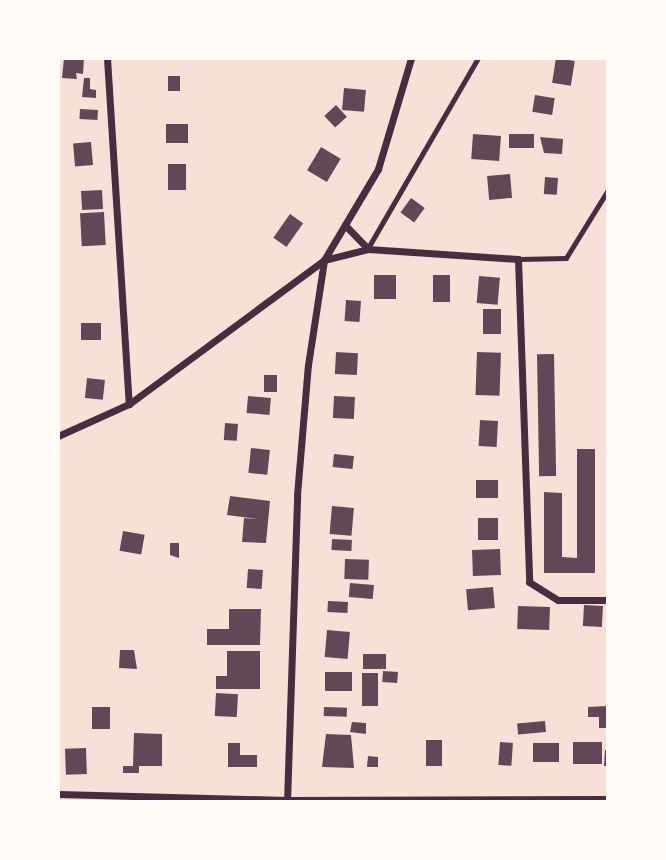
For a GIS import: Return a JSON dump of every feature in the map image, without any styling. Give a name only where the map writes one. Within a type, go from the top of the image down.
[{"type":"street","points":[[107,58],[129,404]]},
{"type":"street","points":[[287,801],[297,495],[308,365],[324,260],[378,169],[411,58]]},
{"type":"street","points":[[345,225],[368,249]]},
{"type":"street","points":[[58,436],[129,404],[324,260],[368,249],[518,259],[529,582],[558,600],[608,600]]},
{"type":"street","points":[[58,794],[287,801],[608,799]]},
{"type":"lane","points":[[368,249],[478,58]]},
{"type":"lane","points":[[518,259],[566,258],[608,190]]},
{"type":"building","points":[[64,58],[84,58],[83,74],[76,73],[77,79],[62,78]]},
{"type":"building","points":[[189,58],[189,60],[163,60]]},
{"type":"building","points":[[556,58],[575,61],[571,86],[552,83]]},
{"type":"building","points":[[168,76],[180,76],[180,91],[168,91]]},
{"type":"building","points":[[84,78],[90,78],[90,89],[96,90],[96,98],[82,97]]},
{"type":"building","points":[[344,88],[366,90],[364,112],[342,110]]},
{"type":"building","points":[[535,95],[555,98],[552,115],[532,112]]},
{"type":"building","points":[[336,105],[347,117],[335,128],[324,116]]},
{"type":"building","points":[[80,109],[98,110],[97,120],[79,119]]},
{"type":"building","points":[[166,124],[188,124],[188,143],[166,143]]},
{"type":"building","points":[[473,134],[501,136],[499,161],[471,159]]},
{"type":"building","points":[[509,134],[534,134],[534,148],[509,148]]},
{"type":"building","points":[[540,137],[563,139],[562,154],[544,153]]},
{"type":"building","points":[[91,142],[93,165],[75,166],[73,144]]},
{"type":"building","points":[[321,147],[341,159],[327,182],[307,170]]},
{"type":"building","points":[[168,164],[186,164],[186,190],[168,190]]},
{"type":"building","points":[[510,174],[512,198],[489,200],[487,176]]},
{"type":"building","points":[[545,177],[558,178],[557,195],[544,194]]},
{"type":"building","points":[[102,190],[103,209],[82,210],[81,191]]},
{"type":"building","points":[[411,198],[425,208],[414,223],[400,213]]},
{"type":"building","points":[[104,212],[106,245],[82,246],[80,213]]},
{"type":"building","points":[[290,214],[303,223],[286,247],[273,238]]},
{"type":"building","points":[[374,275],[396,275],[396,299],[374,299]]},
{"type":"building","points":[[433,275],[450,275],[450,302],[433,302]]},
{"type":"building","points":[[479,276],[500,278],[498,305],[477,303]]},
{"type":"building","points":[[346,300],[361,301],[359,322],[345,321]]},
{"type":"building","points":[[483,309],[501,309],[501,334],[483,334]]},
{"type":"building","points":[[81,323],[101,323],[101,340],[81,340]]},
{"type":"building","points":[[336,352],[358,353],[357,375],[335,374]]},
{"type":"building","points":[[477,352],[501,353],[499,396],[475,395]]},
{"type":"building","points":[[537,354],[554,354],[556,476],[539,476]]},
{"type":"building","points":[[264,375],[277,375],[277,392],[264,392]]},
{"type":"building","points":[[87,378],[105,380],[103,400],[85,398]]},
{"type":"building","points":[[248,396],[271,398],[269,415],[247,413]]},
{"type":"building","points":[[334,396],[355,397],[354,419],[333,418]]},
{"type":"building","points":[[480,420],[498,421],[497,447],[479,446]]},
{"type":"building","points":[[225,423],[238,424],[237,441],[224,440]]},
{"type":"building","points":[[251,448],[270,450],[267,475],[248,473]]},
{"type":"building","points":[[577,449],[595,449],[595,573],[544,573],[544,492],[562,493],[562,557],[577,558]]},
{"type":"building","points":[[334,454],[354,456],[353,469],[333,467]]},
{"type":"building","points":[[476,480],[498,480],[498,498],[476,498]]},
{"type":"building","points":[[230,496],[270,501],[266,543],[242,542],[244,518],[257,519],[227,515]]},
{"type":"building","points":[[332,506],[354,508],[351,536],[330,534]]},
{"type":"building","points":[[478,518],[498,518],[498,540],[478,540]]},
{"type":"building","points":[[123,531],[145,535],[141,555],[120,551]]},
{"type":"building","points":[[332,539],[352,540],[351,551],[331,550]]},
{"type":"building","points":[[170,543],[179,543],[179,558],[170,555]]},
{"type":"building","points":[[500,549],[501,575],[473,576],[472,550]]},
{"type":"building","points":[[345,559],[369,560],[368,580],[344,579]]},
{"type":"building","points":[[248,569],[263,570],[262,589],[247,588]]},
{"type":"building","points":[[350,583],[374,585],[373,599],[349,597]]},
{"type":"building","points":[[493,587],[495,608],[468,610],[466,589]]},
{"type":"building","points":[[328,601],[348,602],[347,613],[327,612]]},
{"type":"building","points":[[584,605],[603,606],[602,627],[583,626]]},
{"type":"building","points":[[518,606],[550,607],[549,630],[517,629]]},
{"type":"building","points":[[229,609],[261,609],[260,645],[207,645],[207,629],[229,629]]},
{"type":"building","points":[[327,630],[350,632],[348,659],[325,657]]},
{"type":"building","points":[[120,650],[134,650],[137,669],[119,668]]},
{"type":"building","points":[[227,651],[260,651],[260,689],[216,689],[216,676],[227,676]]},
{"type":"building","points":[[363,654],[386,654],[386,669],[363,669]]},
{"type":"building","points":[[383,671],[398,672],[397,683],[382,682]]},
{"type":"building","points":[[325,672],[352,672],[352,691],[325,691]]},
{"type":"building","points":[[362,673],[378,673],[378,706],[362,706]]},
{"type":"building","points":[[216,693],[238,694],[237,717],[215,716]]},
{"type":"building","points":[[607,706],[608,728],[599,728],[599,717],[588,717],[588,707]]},
{"type":"building","points":[[92,707],[110,707],[110,729],[92,729]]},
{"type":"building","points":[[324,707],[347,708],[347,717],[324,716]]},
{"type":"building","points":[[545,721],[546,732],[518,734],[517,723]]},
{"type":"building","points":[[352,722],[366,723],[366,734],[350,732]]},
{"type":"building","points":[[134,733],[162,734],[162,766],[139,766],[139,773],[123,773],[123,766],[133,766]]},
{"type":"building","points":[[326,734],[351,735],[354,768],[322,767]]},
{"type":"building","points":[[426,740],[442,740],[442,766],[426,766]]},
{"type":"building","points":[[500,742],[513,743],[511,766],[498,765]]},
{"type":"building","points":[[573,742],[602,742],[602,764],[573,764]]},
{"type":"building","points":[[228,743],[240,743],[240,755],[257,755],[257,767],[228,767]]},
{"type":"building","points":[[533,743],[559,743],[559,762],[533,762]]},
{"type":"building","points":[[86,748],[87,774],[66,775],[65,749]]},
{"type":"building","points":[[605,750],[608,750],[608,766],[604,766]]},
{"type":"building","points":[[368,756],[378,757],[378,767],[367,767]]}]
